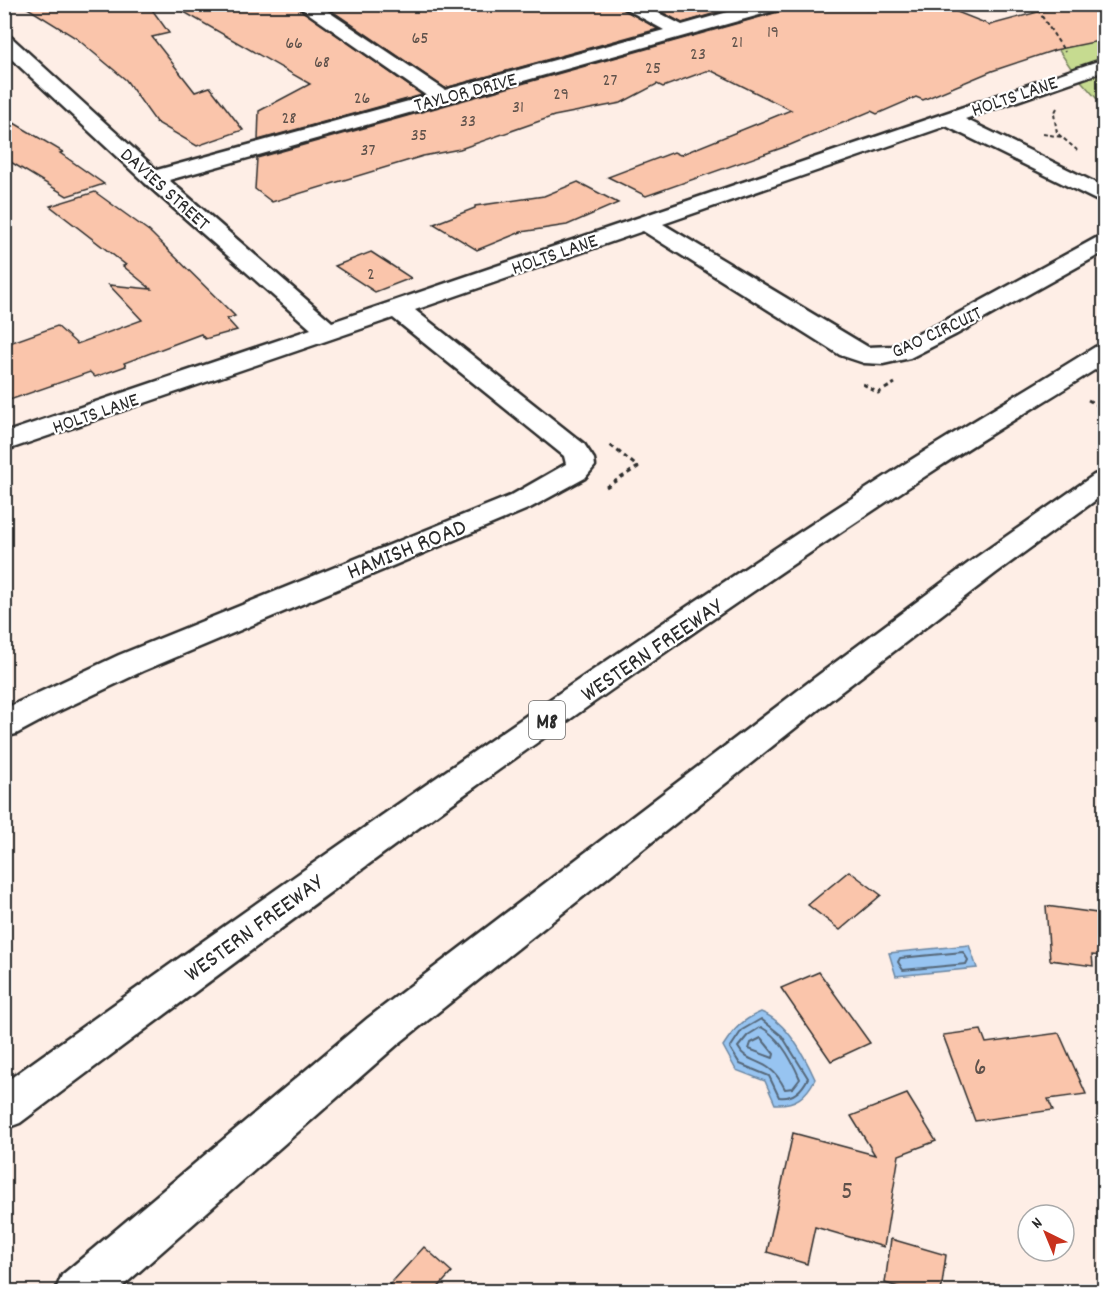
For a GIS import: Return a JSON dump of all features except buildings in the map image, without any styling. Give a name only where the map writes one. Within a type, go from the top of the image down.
[{"type":"main road","points":[[304,4],[442,97]]},
{"type":"main road","points":[[626,4],[680,31]]},
{"type":"main road","name":"TAYLOR DRIVE","points":[[153,178],[778,4]]},
{"type":"main road","name":"DAVIES STREET","points":[[4,41],[153,178],[329,332]]},
{"type":"main road","name":"HOLTS LANE","points":[[4,443],[1099,67]]},
{"type":"main road","points":[[946,118],[1104,195]]},
{"type":"main road","name":"GAO CIRCUIT","points":[[644,222],[849,349],[864,355],[883,356],[901,351],[946,330],[1104,243]]},
{"type":"main road","name":"HAMISH ROAD","points":[[4,725],[131,663],[520,502],[576,472],[581,466],[580,459],[565,442],[397,308]]},
{"type":"main road","name":"WESTERN FREEWAY","points":[[4,1108],[202,963],[466,776],[912,472],[1104,353]]},
{"type":"main road","points":[[79,1292],[383,1030],[822,690],[985,566],[1104,480]]},
{"type":"path","points":[[1034,4],[1068,56],[1099,67]]},
{"type":"path","points":[[1062,101],[1054,114],[1057,133],[1084,153]]},
{"type":"path","points":[[1088,400],[1104,408]]},
{"type":"green space","points":[[1028,5],[1066,5],[1104,44],[1104,107],[1075,74]]},
{"type":"water","points":[[969,945],[977,968],[896,976],[889,953]]},
{"type":"water","points":[[761,1012],[787,1031],[815,1079],[808,1091],[799,1099],[775,1104],[765,1081],[736,1070],[723,1046],[739,1026]]}]
